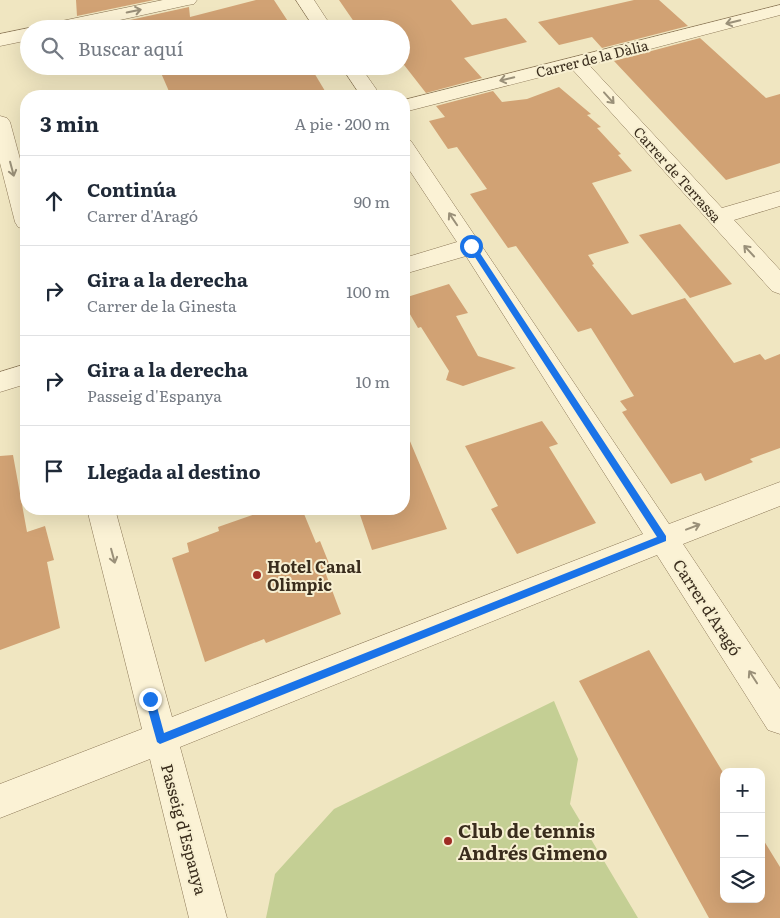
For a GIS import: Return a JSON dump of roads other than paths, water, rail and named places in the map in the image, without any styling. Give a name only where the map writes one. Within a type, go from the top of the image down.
[{"type":"street","points":[[94,20],[188,0]]},
{"type":"street","points":[[305,0],[318,20]]},
{"type":"street","name":"Carrer de la Dàlia","points":[[410,104],[780,10]]},
{"type":"street","points":[[0,40],[20,36]]},
{"type":"street","name":"Carrer de Terrassa","points":[[576,62],[780,286]]},
{"type":"street","points":[[356,75],[367,90]]},
{"type":"street","points":[[0,122],[16,201]]},
{"type":"street","name":"Carrer d'Aragó","points":[[410,155],[780,718]]},
{"type":"street","points":[[718,217],[780,198]]},
{"type":"street","points":[[410,264],[471,246]]},
{"type":"street","points":[[0,382],[20,376]]},
{"type":"street","points":[[0,800],[160,739],[663,538],[780,494]]},
{"type":"street","name":"Passeig d'Espanya","points":[[103,515],[208,918]]},
{"type":"place","name":"Hotel Canal Olimpic","points":[[257,575]]},
{"type":"place","name":"Club de tennis Andrés Gimeno","points":[[448,841]]}]
